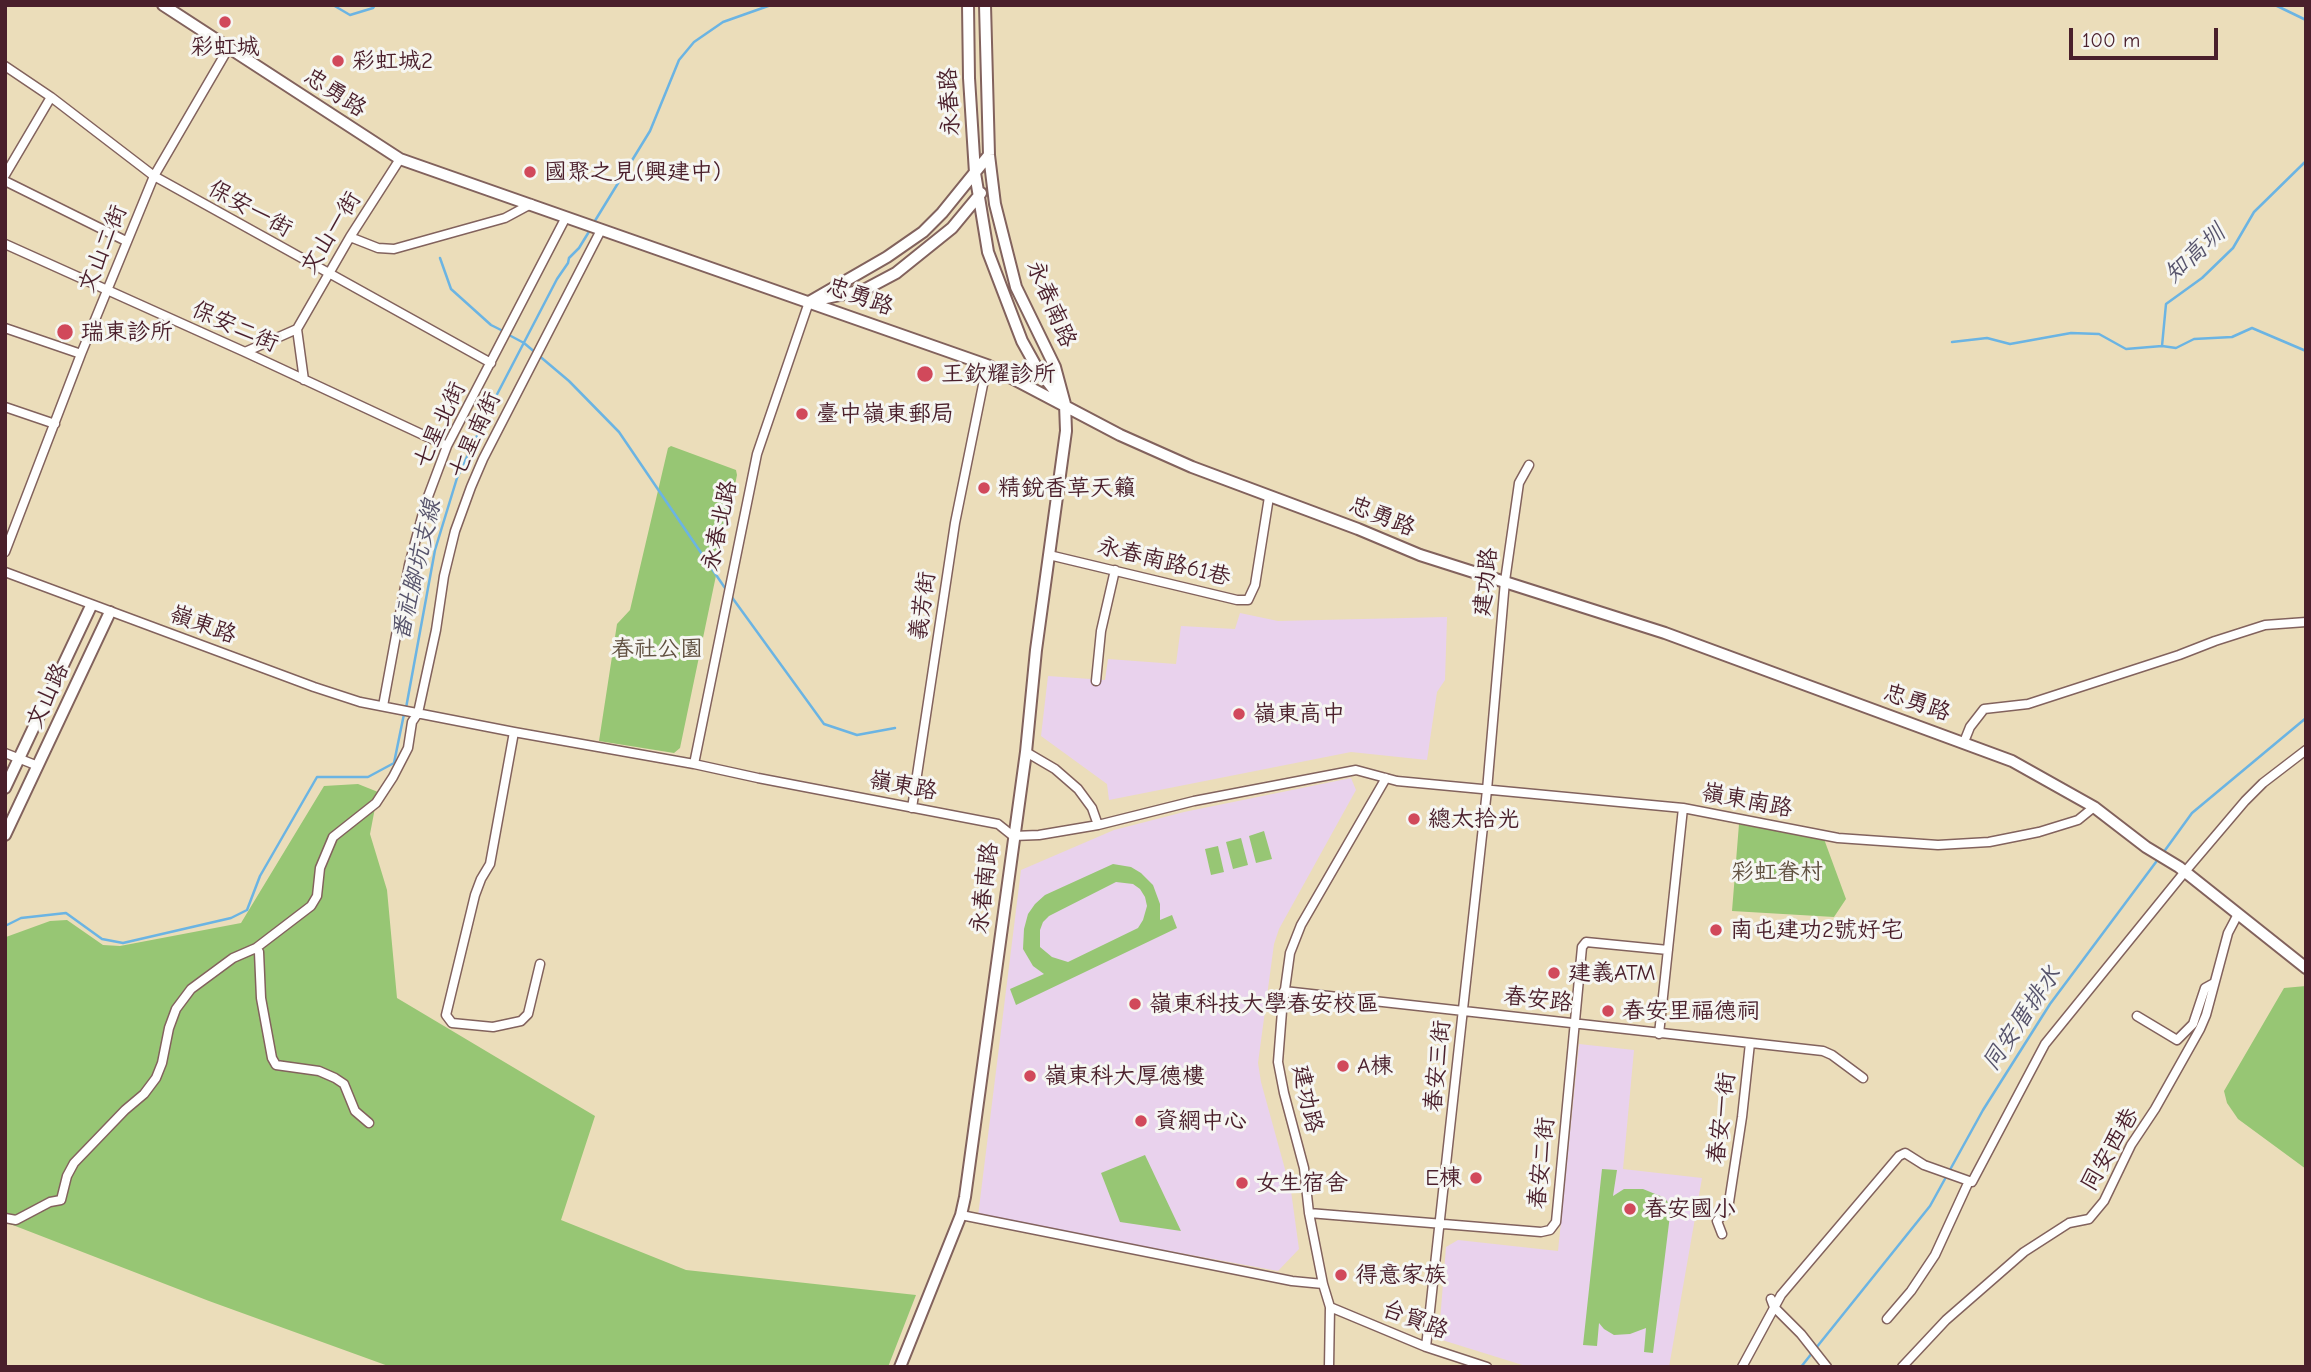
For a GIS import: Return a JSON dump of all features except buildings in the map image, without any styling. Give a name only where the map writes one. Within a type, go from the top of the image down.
[{"type":"street","name":"忠勇路","points":[[163,5],[400,159],[987,365],[1120,435],[1192,467],[1420,555],[1665,633],[1964,742],[2032,771],[2094,807],[2182,869]]},
{"type":"street","name":"永春路","points":[[968,5],[969,78],[979,196]]},
{"type":"street","name":"永春路","points":[[985,5],[991,180]]},
{"type":"street","name":"文山二街","points":[[5,552],[106,290],[154,176],[228,49]]},
{"type":"street","name":"保安一街","points":[[5,66],[51,97],[154,176],[491,363]]},
{"type":"street","points":[[5,175],[51,97]]},
{"type":"street","points":[[809,302],[887,257],[923,232],[943,213],[989,155]]},
{"type":"street","name":"文山一街","points":[[297,329],[350,237],[400,159]]},
{"type":"street","points":[[809,302],[864,290],[896,273],[952,228],[991,180]]},
{"type":"street","name":"永春南路","points":[[900,1367],[961,1215],[1026,752],[1036,650],[1066,431],[1065,404],[1055,367],[1016,287],[991,180]]},
{"type":"street","points":[[5,181],[126,241]]},
{"type":"street","name":"永春南路","points":[[979,196],[988,251],[1022,341],[1037,368],[1065,404]]},
{"type":"street","points":[[350,237],[378,248],[394,249],[505,218],[531,204]]},
{"type":"street","name":"七星北街","points":[[386,706],[409,565],[426,502],[447,446],[571,218]]},
{"type":"street","name":"七星南街","points":[[5,1218],[16,1220],[50,1202],[61,1200],[67,1176],[74,1163],[144,1094],[156,1078],[176,1009],[191,989],[233,958],[256,948],[311,906],[317,896],[320,868],[333,837],[376,803],[393,777],[408,748],[412,722],[418,713],[447,565],[455,531],[471,487],[598,229]]},
{"type":"street","name":"保安二街","points":[[5,244],[447,446]]},
{"type":"street","name":"永春北路","points":[[694,764],[757,454],[809,302]]},
{"type":"street","points":[[5,328],[81,354]]},
{"type":"street","points":[[245,352],[297,329],[304,380]]},
{"type":"street","name":"義芳街","points":[[912,808],[955,523],[987,365]]},
{"type":"street","points":[[5,407],[55,424]]},
{"type":"street","name":"建功路","points":[[1487,790],[1505,581],[1519,483],[1530,465]]},
{"type":"street","name":"永春南路61巷","points":[[1049,555],[1237,600],[1248,600],[1255,585],[1269,497]]},
{"type":"street","points":[[1096,681],[1101,631],[1115,570]]},
{"type":"street","name":"嶺東路","points":[[5,572],[91,606],[360,702],[998,824],[1013,836]]},
{"type":"street","name":"文山路","points":[[5,788],[91,606]]},
{"type":"street","name":"文山路","points":[[5,835],[110,612]]},
{"type":"street","points":[[1964,742],[1970,727],[1984,709],[2028,704],[2265,625],[2306,622]]},
{"type":"street","points":[[514,733],[490,864],[475,895],[446,1016],[452,1023],[493,1027],[521,1021],[528,1014],[540,964]]},
{"type":"street","points":[[1742,1367],[1772,1303],[1899,1156],[1905,1153],[1924,1165],[1972,1182],[2045,1044],[2182,869],[2263,783],[2306,750]]},
{"type":"street","points":[[1026,752],[1055,769],[1078,789],[1092,808],[1098,825]]},
{"type":"street","points":[[5,753],[38,766]]},
{"type":"street","points":[[1013,836],[1039,835],[1098,825],[1194,801],[1356,770],[1386,778]]},
{"type":"street","name":"建功路","points":[[1329,1367],[1330,1307],[1309,1213],[1304,1168],[1278,1062],[1284,991],[1290,953],[1301,925],[1386,778]]},
{"type":"street","name":"嶺東南路","points":[[1386,778],[1438,786],[1683,808],[1838,838],[1938,845],[1989,842],[2039,832],[2082,818],[2094,807]]},
{"type":"street","name":"春安三街","points":[[1426,1347],[1487,790]]},
{"type":"street","points":[[1659,1034],[1683,808]]},
{"type":"street","points":[[2182,869],[2306,968]]},
{"type":"street","name":"同安西巷","points":[[1902,1367],[1946,1320],[2024,1252],[2069,1223],[2089,1219],[2104,1201],[2132,1145],[2200,1029],[2228,933],[2238,914]]},
{"type":"street","name":"春安二街","points":[[1309,1213],[1550,1230],[1556,1222],[1582,947],[1586,942],[1668,950]]},
{"type":"street","points":[[256,948],[259,952],[261,998],[272,1058],[276,1066],[319,1071],[335,1078],[344,1084],[355,1111],[369,1123]]},
{"type":"street","points":[[2137,1016],[2177,1040],[2193,1024],[2204,988],[2214,983]]},
{"type":"street","name":"春安路","points":[[1284,991],[1823,1051],[1863,1078]]},
{"type":"street","name":"春安一街","points":[[1722,1234],[1717,1221],[1728,1209],[1731,1196],[1750,1043]]},
{"type":"street","points":[[1887,1319],[1911,1291],[1935,1255],[1967,1181]]},
{"type":"street","points":[[961,1215],[1292,1281],[1323,1284]]},
{"type":"street","points":[[1772,1303],[1827,1367]]},
{"type":"street","name":"台貿路","points":[[1330,1307],[1426,1347],[1487,1367]]},
{"type":"shaded area","name":"嶺東高中","points":[[1240,613],[1278,621],[1447,617],[1445,680],[1437,692],[1427,760],[1351,752],[1109,800],[1107,784],[1041,736],[1048,676],[1105,680],[1108,659],[1176,664],[1181,626],[1235,629]]},
{"type":"shaded area","name":"嶺東科技大學春安校區","points":[[1351,778],[1356,790],[1279,929],[1274,944],[1258,1063],[1291,1191],[1299,1249],[1278,1271],[978,1216],[1021,870],[1114,830],[1184,812]]},
{"type":"shaded area","name":"春安國小","points":[[1579,1044],[1634,1050],[1623,1169],[1702,1178],[1669,1367],[1529,1367],[1442,1340],[1439,1333],[1446,1247],[1458,1240],[1558,1251]]},
{"type":"green space","name":"春社公園","points":[[671,446],[736,470],[737,475],[680,748],[674,753],[599,741],[617,624],[630,610],[668,448]]},
{"type":"green space","points":[[358,784],[378,792],[370,834],[387,890],[397,998],[595,1116],[561,1220],[686,1270],[916,1295],[888,1367],[391,1367],[209,1301],[5,1222],[6,937],[50,921],[67,920],[103,945],[120,946],[241,923],[324,786]]},
{"type":"green space","name":"彩虹眷村","points":[[1739,824],[1824,839],[1846,899],[1834,917],[1732,911]]},
{"type":"green space","points":[[1264,831],[1272,859],[1256,863],[1249,836]]},
{"type":"green space","points":[[1241,838],[1248,865],[1233,869],[1226,842]]},
{"type":"green space","points":[[1218,846],[1224,872],[1211,875],[1205,849]]},
{"type":"green space","points":[[1113,864],[1131,867],[1153,885],[1160,904],[1160,920],[1172,915],[1177,928],[1016,1005],[1010,989],[1044,974],[1033,966],[1023,949],[1028,914],[1045,895]],"holes":[[[1116,882],[1133,884],[1140,889],[1147,906],[1138,928],[1068,962],[1052,957],[1040,947],[1040,930],[1049,916]]]},
{"type":"green space","points":[[2306,986],[2306,1169],[2238,1119],[2227,1103],[2224,1091],[2284,988]]},
{"type":"green space","points":[[1145,1155],[1181,1231],[1120,1222],[1101,1173]]},
{"type":"green space","points":[[1602,1169],[1617,1170],[1613,1196],[1624,1189],[1643,1189],[1665,1198],[1671,1207],[1653,1353],[1644,1352],[1646,1328],[1630,1334],[1614,1335],[1599,1323],[1597,1346],[1583,1345]]},
{"type":"waterway","points":[[333,5],[350,15],[375,5]]},
{"type":"waterway","name":"番社腳坑支線","points":[[593,224],[650,131],[679,60],[694,42],[723,22],[771,5]]},
{"type":"waterway","points":[[2275,5],[2306,20]]},
{"type":"waterway","name":"知高圳","points":[[1952,342],[1987,338],[2010,344],[2071,333],[2099,334],[2126,349],[2162,346],[2166,304],[2202,278],[2233,248],[2254,212],[2306,161]]},
{"type":"waterway","name":"番社腳坑支線","points":[[406,708],[435,550],[457,478],[557,279],[590,230]]},
{"type":"waterway","points":[[440,258],[451,289],[491,325],[503,331]]},
{"type":"waterway","points":[[2162,346],[2176,348],[2194,339],[2232,337],[2252,328],[2306,351]]},
{"type":"waterway","points":[[509,335],[524,343],[569,381],[619,432],[727,591]]},
{"type":"waterway","points":[[731,596],[824,724],[857,735],[895,728]]},
{"type":"waterway","name":"番社腳坑支線","points":[[5,926],[21,918],[66,913],[102,939],[123,943],[231,918],[247,910],[260,876],[317,777],[368,777],[394,763],[404,714]]},
{"type":"waterway","name":"同安厝排水","points":[[2163,853],[2192,813],[2306,718]]},
{"type":"waterway","name":"同安厝排水","points":[[1816,1348],[1930,1206],[1983,1110],[2050,1004],[2159,858]]},
{"type":"waterway","name":"同安厝排水","points":[[1801,1367],[1812,1353]]},
{"type":"place","name":"彩虹城","points":[[225,22]]},
{"type":"place","name":"彩虹城2","points":[[338,61]]},
{"type":"place","name":"國聚之見(興建中)","points":[[530,172]]},
{"type":"place","name":"瑞東診所","points":[[65,332]]},
{"type":"place","name":"王欽耀診所","points":[[925,374]]},
{"type":"place","name":"臺中嶺東郵局","points":[[802,414]]},
{"type":"place","name":"精銳香草天籟","points":[[984,488]]},
{"type":"place","name":"嶺東高中","points":[[1239,714]]},
{"type":"place","name":"總太拾光","points":[[1414,819]]},
{"type":"place","name":"南屯建功2號好宅","points":[[1716,930]]},
{"type":"place","name":"建義ATM","points":[[1554,973]]},
{"type":"place","name":"嶺東科技大學春安校區","points":[[1135,1004]]},
{"type":"place","name":"春安里福德祠","points":[[1608,1011]]},
{"type":"place","name":"A棟","points":[[1343,1066]]},
{"type":"place","name":"嶺東科大厚德樓","points":[[1030,1076]]},
{"type":"place","name":"資網中心","points":[[1141,1121]]},
{"type":"place","name":"E棟","points":[[1476,1178]]},
{"type":"place","name":"女生宿舍","points":[[1242,1183]]},
{"type":"place","name":"春安國小","points":[[1630,1209]]},
{"type":"place","name":"得意家族","points":[[1341,1275]]}]
